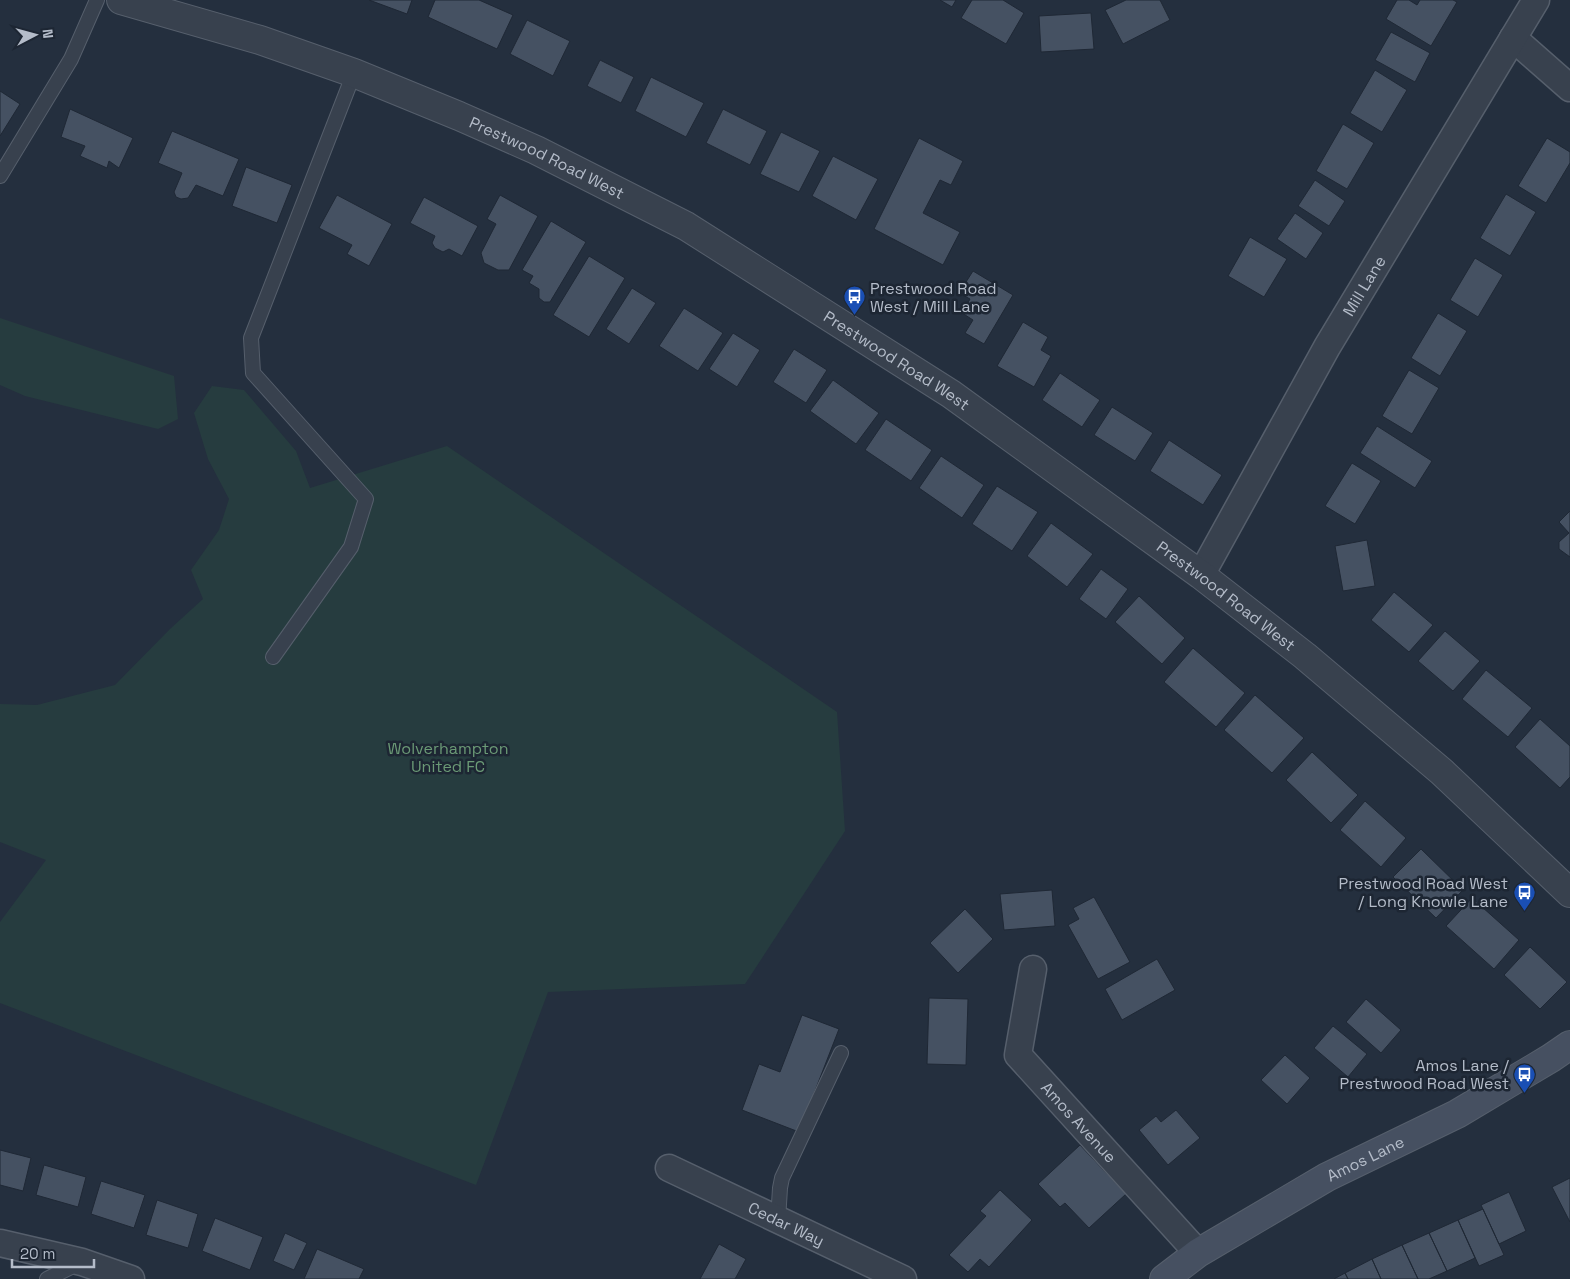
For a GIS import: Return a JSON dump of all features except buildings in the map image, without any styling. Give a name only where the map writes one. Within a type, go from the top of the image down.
[{"type":"main road","name":"Amos Lane","points":[[1164,1279],[1198,1253],[1326,1177],[1457,1114],[1569,1048]]},
{"type":"street","name":"Prestwood Road West","points":[[121,0],[260,40],[354,73],[536,150],[686,226],[951,394],[1201,575],[1305,656],[1442,772],[1570,893]]},
{"type":"street","name":"Mill Lane","points":[[1201,575],[1327,347],[1536,0]]},
{"type":"street","points":[[1513,38],[1570,88]]},
{"type":"street","name":"Amos Avenue","points":[[1033,969],[1018,1055],[1198,1253]]},
{"type":"street","name":"Cedar Way","points":[[669,1168],[903,1279]]},
{"type":"street","points":[[0,1243],[82,1262],[131,1279]]},
{"type":"lane","points":[[0,176],[70,59],[97,0]]},
{"type":"lane","points":[[273,657],[351,547],[366,499],[253,373],[251,338],[354,73]]},
{"type":"lane","points":[[778,1220],[782,1178],[841,1053]]},
{"type":"lane","points":[[47,1279],[82,1262]]},
{"type":"green space","points":[[0,318],[174,376],[178,419],[158,429],[25,396],[0,385]]},
{"type":"green space","name":"Wolverhampton United FC","points":[[212,386],[244,390],[296,451],[310,488],[447,446],[837,712],[845,831],[745,984],[548,992],[476,1185],[0,1003],[0,922],[46,860],[0,842],[0,704],[37,705],[115,685],[170,629],[203,599],[191,570],[219,530],[229,499],[208,459],[194,413]]},
{"type":"place","name":"Prestwood Road West / Mill Lane","points":[[854,316]]},
{"type":"place","name":"Prestwood Road West / Long Knowle Lane","points":[[1524,911]]},
{"type":"place","name":"Amos Lane / Prestwood Road West","points":[[1525,1093]]}]
